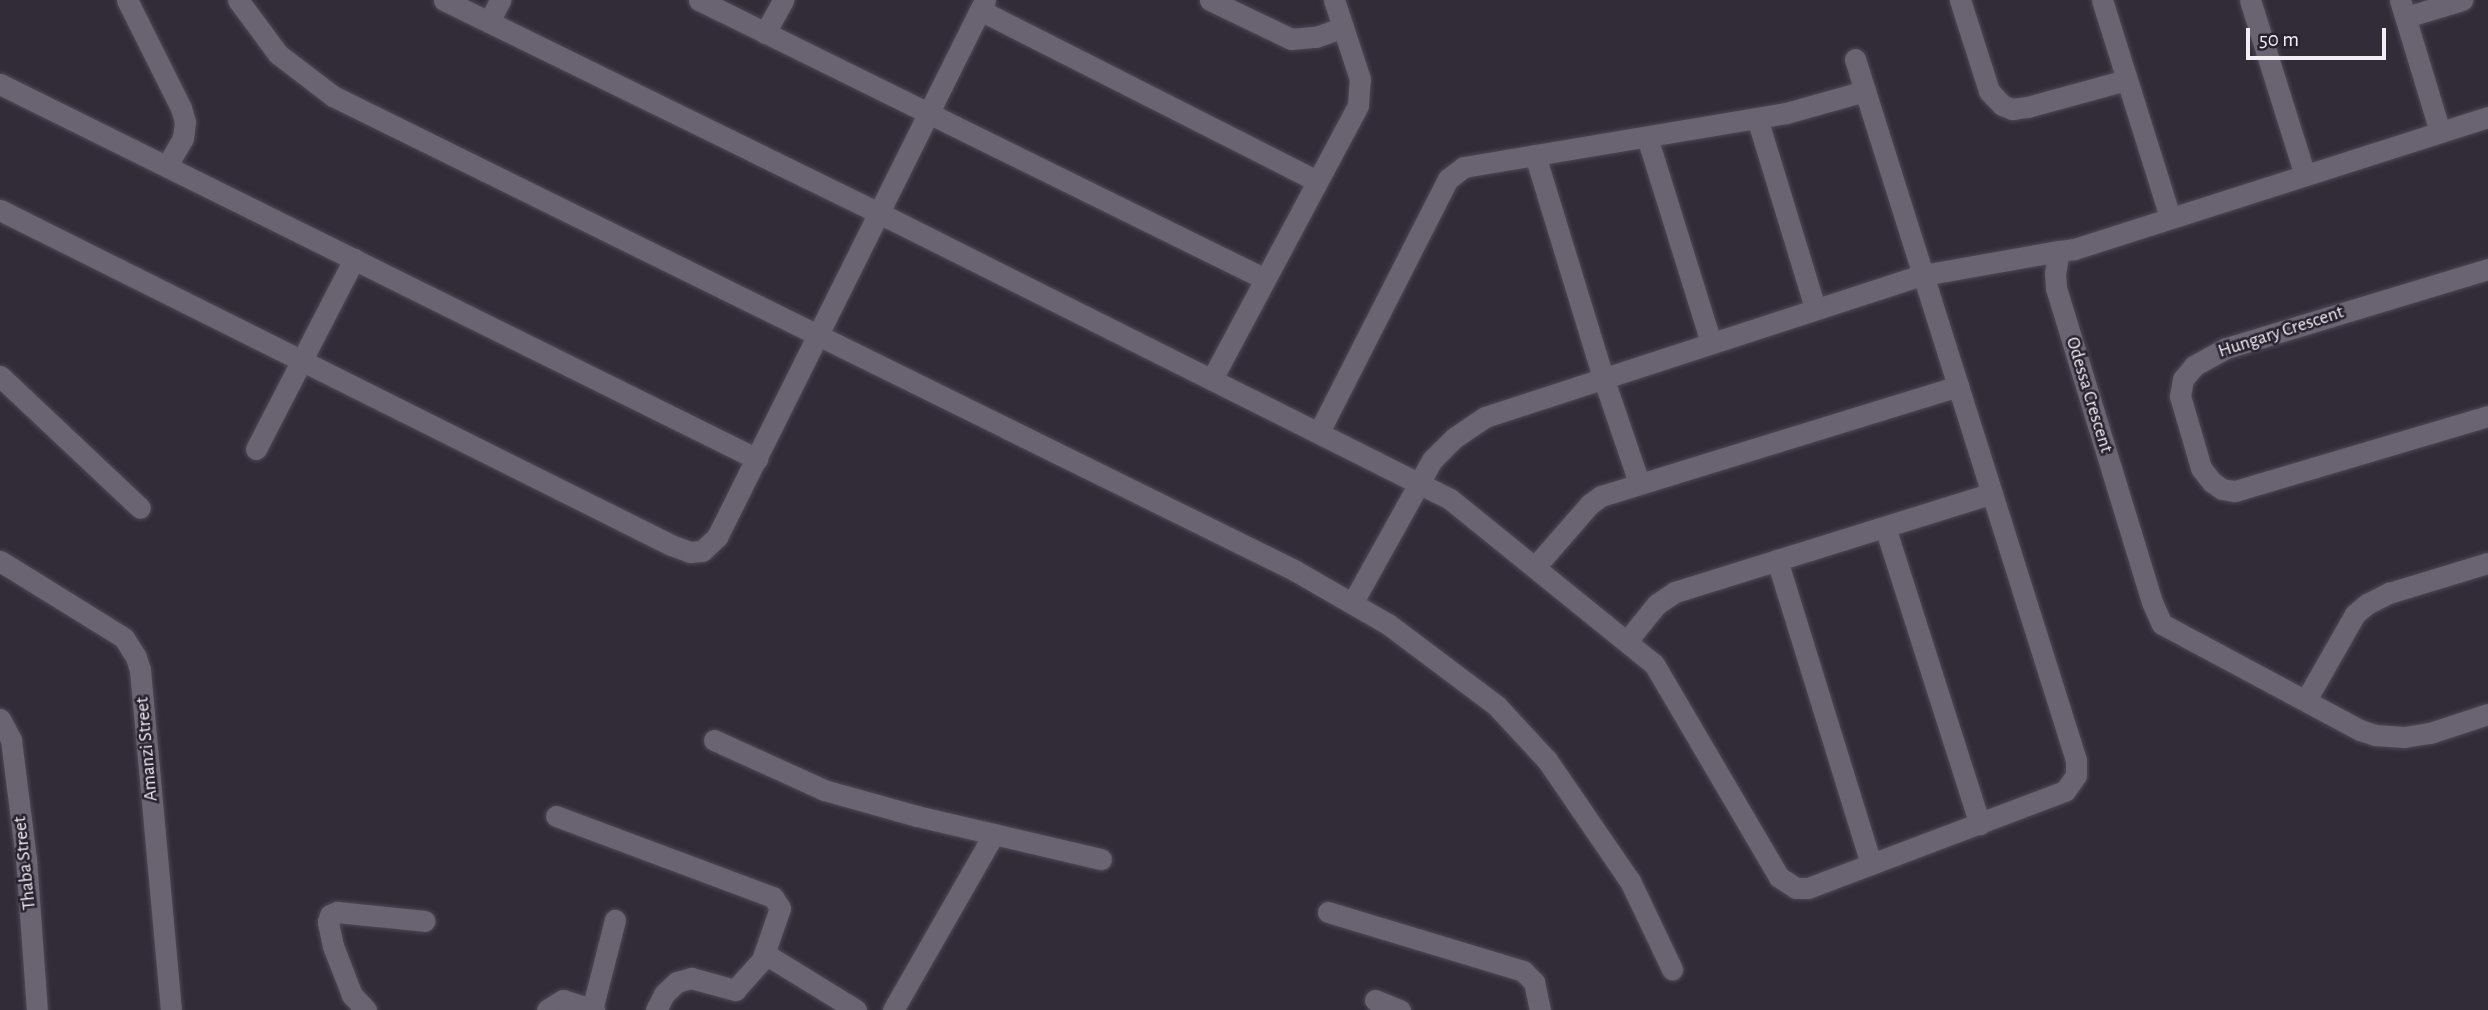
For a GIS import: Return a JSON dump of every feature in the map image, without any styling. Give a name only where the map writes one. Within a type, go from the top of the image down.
[{"type":"street","points":[[127,0],[181,108],[185,122],[183,138],[167,166]]},
{"type":"street","points":[[237,0],[278,54],[333,96],[1294,570],[1353,602],[1417,645],[1496,705],[1547,760],[1630,881],[1672,969]]},
{"type":"street","points":[[444,0],[879,213],[1450,499],[1654,664],[1787,884],[1808,888],[2065,791],[2076,775],[2076,760],[1855,59]]},
{"type":"street","points":[[489,22],[500,0]]},
{"type":"street","points":[[699,0],[1265,279]]},
{"type":"street","points":[[765,33],[782,0]]},
{"type":"street","points":[[1210,0],[1291,39],[1316,37],[1343,27]]},
{"type":"street","points":[[1212,379],[1358,105],[1360,79],[1334,0]]},
{"type":"street","points":[[1960,0],[1989,91],[2002,106],[2012,109],[2027,107],[2126,80]]},
{"type":"street","points":[[2102,0],[2170,218]]},
{"type":"street","points":[[2250,0],[2305,175]]},
{"type":"street","points":[[2440,132],[2403,8],[2462,0]]},
{"type":"street","points":[[0,210],[690,552],[702,551],[717,537],[820,336],[982,5],[1317,181]]},
{"type":"street","points":[[0,84],[757,459]]},
{"type":"street","points":[[1319,432],[1448,179],[1464,167],[1757,118],[1865,91]]},
{"type":"street","points":[[1353,602],[1432,460],[1454,438],[1485,417],[1923,275],[2059,251],[2488,117]]},
{"type":"street","points":[[1757,118],[1815,309]]},
{"type":"street","points":[[1647,137],[1711,342]]},
{"type":"street","points":[[1535,155],[1603,377],[1639,483]]},
{"type":"street","name":"Odessa Crescent","points":[[2059,251],[2056,288],[2156,615],[2172,631],[2360,730],[2388,737],[2430,733],[2488,714]]},
{"type":"street","points":[[256,449],[354,259]]},
{"type":"street","name":"Hungary Crescent","points":[[2488,269],[2226,348],[2194,366],[2183,379],[2180,396],[2201,468],[2212,482],[2222,489],[2235,491],[2488,416]]},
{"type":"street","points":[[0,376],[139,508]]},
{"type":"street","points":[[1535,567],[1590,504],[1601,496],[1958,386]]},
{"type":"street","points":[[1627,641],[1657,604],[1675,592],[1992,493]]},
{"type":"street","points":[[1885,527],[1980,824]]},
{"type":"street","points":[[1777,560],[1871,864]]},
{"type":"street","name":"Amanzi Street","points":[[0,561],[124,638],[136,657],[141,684],[172,1010]]},
{"type":"street","points":[[2306,700],[2355,614],[2367,604],[2389,593],[2488,563]]},
{"type":"street","name":"Thaba Street","points":[[0,719],[11,740],[26,858],[37,1010]]},
{"type":"street","points":[[714,740],[824,790],[1101,859]]},
{"type":"street","points":[[556,816],[773,897],[780,908],[762,960],[737,989],[691,978],[683,980],[671,987],[656,1010]]},
{"type":"street","points":[[893,1010],[994,834]]},
{"type":"street","points":[[366,1010],[352,995],[333,947],[328,922],[330,915],[337,912],[425,921]]},
{"type":"street","points":[[1328,912],[1523,971],[1534,982],[1540,1010]]},
{"type":"street","points":[[547,1010],[563,1000],[593,1010],[615,920]]},
{"type":"street","points":[[762,960],[769,957],[781,962],[856,1010]]},
{"type":"street","points":[[1375,1000],[1400,1010]]}]
